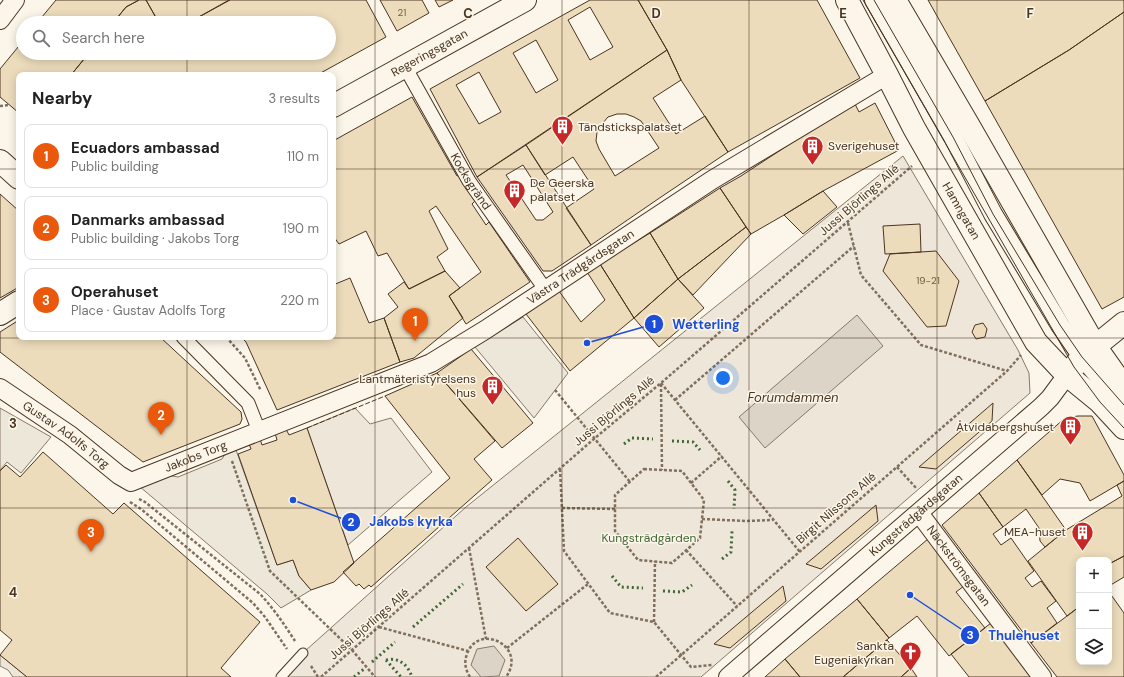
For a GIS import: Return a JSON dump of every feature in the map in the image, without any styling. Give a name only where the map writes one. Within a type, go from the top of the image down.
[{"type":"street","points":[[0,20],[15,0]]},
{"type":"street","name":"Regeringsgatan","points":[[336,104],[525,0]]},
{"type":"street","name":"Hamngatan","points":[[847,0],[917,134],[1036,342],[1079,361],[1123,385]]},
{"type":"street","name":"Hamngatan","points":[[863,0],[1079,361],[1124,406]]},
{"type":"street","name":"Hamngatan","points":[[874,0],[949,131],[993,214],[1060,325],[1100,402],[1124,428]]},
{"type":"street","name":"Hamngatan","points":[[895,0],[973,133],[1079,361]]},
{"type":"street","name":"Kocksgränd","points":[[406,67],[469,181],[545,289]]},
{"type":"street","name":"Västra Trädgårdsgatan","points":[[259,431],[431,363],[485,330],[712,180],[887,75]]},
{"type":"street","points":[[0,161],[16,175]]},
{"type":"street","points":[[0,314],[16,304]]},
{"type":"street","points":[[1079,361],[1124,323]]},
{"type":"street","points":[[186,340],[248,403],[259,431]]},
{"type":"street","name":"Kungsträdgårdsgatan","points":[[728,677],[1050,398],[1079,361]]},
{"type":"street","name":"Gustav Adolfs Torg","points":[[0,388],[70,436],[119,475],[133,489]]},
{"type":"street","name":"Jakobs Torg","points":[[133,489],[259,431]]},
{"type":"street","name":"Näckströmsgatan","points":[[919,513],[1042,677]]},
{"type":"lane","points":[[281,677],[303,653]]},
{"type":"path","points":[[0,106],[9,104]]},
{"type":"path","name":"Jussi Björlings Allé","points":[[321,677],[560,468],[913,166]]},
{"type":"path","points":[[848,223],[861,275],[921,345],[1007,371]]},
{"type":"path","points":[[675,400],[854,246]]},
{"type":"path","points":[[229,340],[246,358],[277,424]]},
{"type":"path","name":"Birgit Nilssons Allé","points":[[656,677],[1007,371],[1025,350]]},
{"type":"path","points":[[661,383],[800,552]]},
{"type":"path","points":[[661,383],[662,470]]},
{"type":"path","points":[[555,390],[630,482]]},
{"type":"path","points":[[691,483],[722,456]]},
{"type":"path","points":[[231,458],[270,571],[352,650],[375,677]]},
{"type":"path","points":[[897,467],[920,492]]},
{"type":"path","points":[[560,468],[564,551],[610,613],[654,622]]},
{"type":"path","points":[[644,469],[662,470],[682,471],[704,500],[700,538],[672,563],[638,560],[615,532],[615,495],[644,469]]},
{"type":"path","points":[[133,489],[145,502],[260,594],[281,618],[303,653]]},
{"type":"path","points":[[129,501],[141,509],[253,603],[265,617],[296,661]]},
{"type":"path","points":[[562,508],[615,509]]},
{"type":"path","points":[[702,519],[746,521],[774,520]]},
{"type":"path","points":[[469,548],[486,639]]},
{"type":"path","points":[[686,550],[737,606]]},
{"type":"path","points":[[655,561],[654,622],[691,667],[712,665]]},
{"type":"path","points":[[507,648],[588,584]]},
{"type":"path","points":[[379,626],[468,651]]},
{"type":"path","points":[[470,677],[465,664],[465,657],[468,651],[472,645],[479,640],[494,639],[501,642],[510,654],[512,662],[506,677]]},
{"type":"green space","name":"Kungsträdgården","points":[[903,156],[1018,350],[1029,373],[1030,393],[701,677],[276,677],[466,507]]},
{"type":"green space","points":[[355,408],[370,424],[391,418],[432,472],[348,545],[307,428]]},
{"type":"shaded area","points":[[523,317],[568,373],[534,418],[475,347]]},
{"type":"shaded area","points":[[0,408],[51,437],[21,473],[7,462],[0,470]]},
{"type":"shaded area","points":[[235,447],[277,565],[293,560],[299,576],[311,590],[281,608],[267,594],[139,486],[167,475],[178,477],[222,459],[226,452]]},
{"type":"shaded area","points":[[0,655],[27,677],[13,677],[8,670],[0,666]]},
{"type":"water","name":"Forumdammen","points":[[857,315],[883,346],[765,448],[739,417]]},
{"type":"water","points":[[494,646],[505,660],[499,676],[481,677],[471,665],[477,649]]},
{"type":"building","points":[[56,0],[139,0],[126,7],[119,16],[43,16]]},
{"type":"building","points":[[139,0],[146,0],[155,16],[119,16],[126,7]]},
{"type":"building","points":[[146,0],[230,0],[201,16],[155,16]]},
{"type":"building","points":[[229,0],[366,0],[386,37],[322,72],[73,72],[83,60],[336,60],[336,16],[200,16]]},
{"type":"building","points":[[380,0],[422,0],[429,13],[397,31]]},
{"type":"building","points":[[435,0],[453,0],[439,7]]},
{"type":"building","points":[[590,0],[638,0],[667,50],[477,177],[430,89]],"holes":[[[590,7],[613,47],[590,60],[568,20]],[[536,40],[558,80],[536,93],[513,53]],[[479,72],[501,112],[479,124],[456,85]]]},
{"type":"building","points":[[638,0],[817,0],[860,78],[728,152],[681,80],[667,50]]},
{"type":"building","points":[[928,0],[1124,0],[1124,12],[1069,50],[985,101]]},
{"type":"building","points":[[1124,12],[1124,297],[1102,309],[985,101],[1069,50]]},
{"type":"building","points":[[16,50],[16,60],[83,60],[73,72],[16,72],[16,110],[0,97],[0,69]]},
{"type":"building","name":"Tändstickspalatset","points":[[667,50],[681,80],[653,98],[676,134],[705,116],[728,152],[591,245],[566,208],[594,189],[573,157],[545,175],[526,145]],"holes":[[[617,114],[626,114],[641,121],[659,148],[615,176],[599,149],[596,141],[597,132],[608,117]]]},
{"type":"building","points":[[412,97],[457,176],[459,175],[475,201],[472,204],[486,225],[489,222],[530,282],[466,324],[449,296],[481,272],[436,206],[429,211],[448,249],[437,257],[445,271],[409,289],[387,253],[378,256],[366,231],[339,244],[336,240],[336,139]]},
{"type":"building","name":"Sverigehuset","points":[[854,102],[859,112],[875,103],[899,150],[823,191],[751,234],[720,188],[741,176]]},
{"type":"building","name":"De Geerska palatset","points":[[526,145],[591,245],[552,271],[543,271],[477,177]],"holes":[[[523,165],[553,212],[543,220],[536,220],[506,175]]]},
{"type":"building","points":[[720,188],[746,227],[678,279],[650,233]]},
{"type":"building","points":[[823,191],[837,207],[803,234],[784,215]]},
{"type":"building","points":[[0,194],[16,208],[16,289],[0,298]]},
{"type":"building","points":[[920,224],[921,252],[885,254],[883,226]]},
{"type":"building","points":[[746,227],[751,234],[693,295],[678,279]]},
{"type":"building","points":[[650,233],[678,279],[634,318],[600,264]]},
{"type":"building","points":[[936,251],[959,281],[946,326],[927,327],[883,271],[890,254]]},
{"type":"building","points":[[600,264],[634,318],[570,371],[526,314],[559,291],[581,322],[605,300],[587,272]]},
{"type":"building","points":[[445,271],[460,288],[449,296],[463,318],[414,358],[400,362],[384,318],[398,307],[388,294],[404,282],[409,289]]},
{"type":"building","points":[[350,278],[369,323],[384,318],[400,362],[277,410],[244,340],[336,340],[336,284]]},
{"type":"building","points":[[678,279],[704,308],[659,347],[634,318]]},
{"type":"building","points":[[16,322],[16,340],[163,340],[241,412],[242,419],[240,424],[143,462],[0,352],[0,332]]},
{"type":"building","points":[[983,323],[987,329],[985,337],[976,339],[972,332],[975,325]]},
{"type":"building","name":"Lantmäteristyrelsens hus","points":[[471,349],[533,423],[502,448],[437,373]]},
{"type":"building","points":[[437,373],[495,441],[474,459],[492,480],[371,587],[369,585],[364,589],[359,584],[356,586],[343,572],[450,478],[385,396]]},
{"type":"building","points":[[993,403],[992,421],[936,469],[919,467]]},
{"type":"building","name":"Åtvidabergshuset","points":[[1092,416],[1124,475],[1124,481],[1090,501],[1080,483],[1060,479],[1042,495],[1017,460],[1065,418]]},
{"type":"building","points":[[307,428],[354,563],[334,582],[311,590],[299,576],[293,560],[277,565],[238,454],[251,449],[249,444],[260,439],[262,445],[277,440],[275,433],[286,429],[289,435]]},
{"type":"building","points":[[43,452],[113,514],[124,503],[260,622],[221,668],[231,677],[27,677],[0,655],[12,640],[0,630],[0,471],[6,465],[20,477]]},
{"type":"building","points":[[1017,460],[1066,530],[1045,547],[1040,541],[1039,528],[1026,509],[1003,527],[979,493]]},
{"type":"building","name":"MEA-huset","points":[[1124,481],[1124,556],[1112,562],[1112,557],[1076,557],[1076,609],[1067,616],[1028,561],[1066,530],[1122,496],[1117,485]]},
{"type":"building","points":[[979,493],[1003,527],[993,534],[1001,545],[1011,538],[1034,571],[1025,578],[1032,587],[1041,581],[1056,601],[1047,608],[1057,623],[1031,643],[942,525]]},
{"type":"building","points":[[876,505],[878,521],[821,569],[806,564]]},
{"type":"building","points":[[518,538],[558,584],[526,611],[486,567]]},
{"type":"building","points":[[928,539],[964,586],[956,592],[985,628],[949,656],[917,616],[889,638],[857,599]]},
{"type":"building","points":[[1124,556],[1124,577],[1112,584],[1112,562]]},
{"type":"building","points":[[783,586],[786,601],[730,648],[714,644]]},
{"type":"building","points":[[1112,596],[1124,613],[1124,677],[1057,677],[1031,643],[1076,609],[1076,665],[1112,665]]},
{"type":"building","points":[[857,599],[889,638],[843,677],[800,677],[785,659]]},
{"type":"building","points":[[991,623],[1032,677],[969,677],[951,654]]},
{"type":"building","points":[[887,640],[911,668],[901,677],[843,677]]},
{"type":"building","points":[[785,659],[800,677],[765,677]]},
{"type":"building","name":"Sankta Eugeniakyrkan","points":[[911,668],[917,677],[901,677]]},
{"type":"tram line","points":[[863,0],[1074,367],[1100,402],[1124,428]]},
{"type":"tram line","points":[[874,0],[953,137],[993,214],[1060,325],[1082,357],[1124,405]]},
{"type":"hedge","points":[[624,444],[632,438],[653,439]]},
{"type":"hedge","points":[[672,441],[693,442],[700,450]]},
{"type":"hedge","points":[[728,481],[735,490],[734,509]]},
{"type":"hedge","points":[[722,559],[731,552],[732,531]]},
{"type":"hedge","points":[[612,576],[621,587],[643,588]]},
{"type":"hedge","points":[[413,627],[463,584]]},
{"type":"hedge","points":[[663,591],[682,592],[692,585]]},
{"type":"hedge","points":[[372,662],[395,642]]},
{"type":"hedge","points":[[386,660],[391,659],[399,661],[408,669],[412,677]]},
{"type":"hedge","points":[[386,660],[401,677]]},
{"type":"hedge","points":[[354,677],[364,669]]},
{"type":"fence","points":[[307,428],[385,396]]},
{"type":"place","name":"Tändstickspalatset","points":[[562,146]]},
{"type":"place","name":"Sverigehuset","points":[[813,166]]},
{"type":"place","name":"De Geerska palatset","points":[[515,210]]},
{"type":"place","name":"Ecuadors ambassad","points":[[415,341]]},
{"type":"place","name":"Wetterling","points":[[587,343]]},
{"type":"place","name":"Lantmäteristyrelsens hus","points":[[492,406]]},
{"type":"place","name":"Danmarks ambassad","points":[[161,435]]},
{"type":"place","name":"Åtvidabergshuset","points":[[1070,446]]},
{"type":"place","name":"Jakobs kyrka","points":[[293,500]]},
{"type":"place","name":"Operahuset","points":[[91,552]]},
{"type":"place","name":"MEA-huset","points":[[1082,552]]},
{"type":"place","name":"Thulehuset","points":[[910,595]]},
{"type":"place","name":"Sankta Eugeniakyrkan","points":[[910,672]]}]
